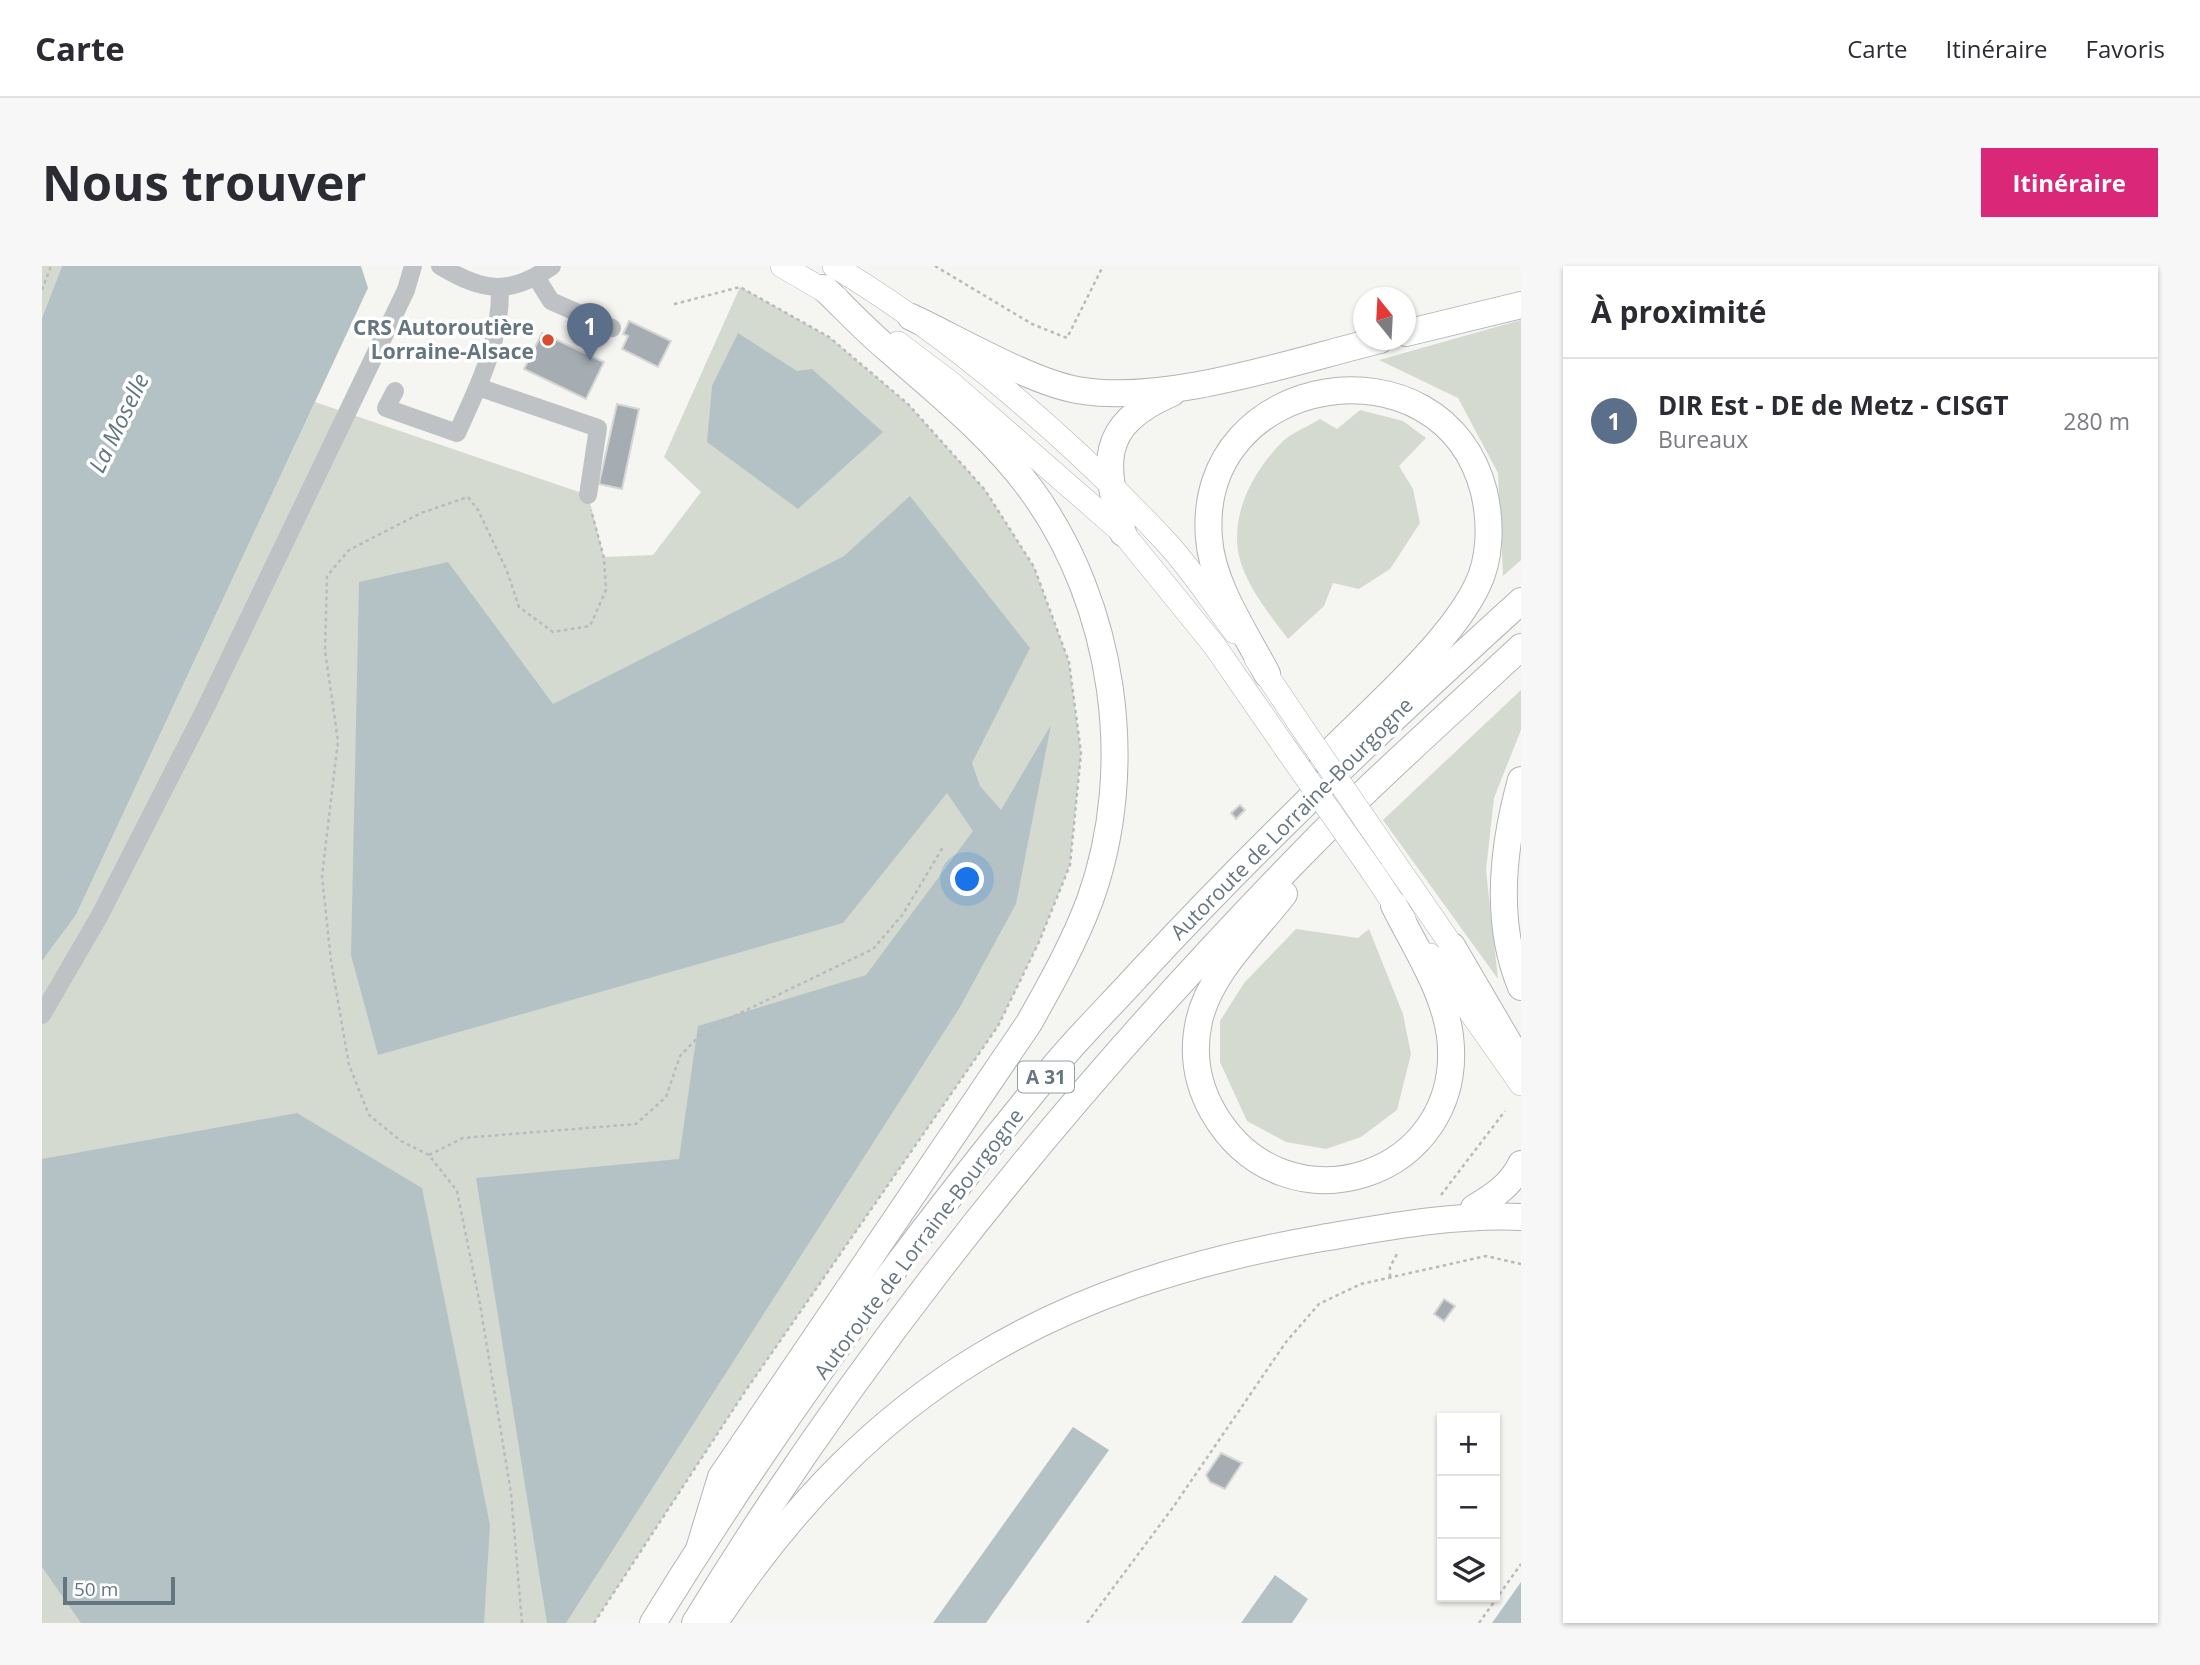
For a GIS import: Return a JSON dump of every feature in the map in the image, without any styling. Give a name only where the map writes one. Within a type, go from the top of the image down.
[{"type":"highway","points":[[700,1546],[721,1477],[1029,1023],[1067,955],[1090,898],[1104,850],[1112,792],[1114,750],[1105,656],[1093,616],[1059,533],[1031,490],[982,433],[829,277]]},
{"type":"highway","points":[[1416,330],[1521,305]]},
{"type":"highway","points":[[911,317],[1032,375],[1077,390],[1130,393],[1183,388],[1353,347]]},
{"type":"highway","points":[[1123,533],[1110,485],[1110,449],[1119,431],[1154,401],[1183,388]]},
{"type":"highway","points":[[1053,1068],[1168,919],[1446,634],[1478,585],[1488,548],[1487,507],[1480,477],[1464,448],[1439,421],[1406,401],[1378,391],[1354,389],[1311,394],[1289,402],[1259,421],[1241,438],[1225,460],[1208,513],[1209,540],[1226,593],[1267,674]]},
{"type":"highway","name":"Autoroute de Lorraine-Bourgogne","points":[[653,1623],[700,1546],[880,1289],[1053,1068],[1212,895],[1359,749],[1521,601]]},
{"type":"highway","name":"Autoroute de Lorraine-Bourgogne","points":[[695,1623],[738,1552],[842,1401],[1071,1105],[1159,1006],[1303,853],[1521,648]]},
{"type":"highway","points":[[1521,780],[1508,828],[1504,896],[1513,968],[1521,987]]},
{"type":"highway","points":[[1303,853],[1293,883],[1233,958],[1208,995],[1195,1044],[1197,1072],[1205,1098],[1222,1127],[1242,1152],[1265,1167],[1292,1177],[1316,1181],[1342,1180],[1392,1163],[1427,1131],[1441,1101],[1449,1069],[1450,1037],[1442,1005],[1394,905]]},
{"type":"highway","points":[[1452,946],[1521,1064]]},
{"type":"highway","points":[[1474,1208],[1497,1194],[1514,1177],[1521,1164]]},
{"type":"highway","points":[[714,1623],[776,1535],[828,1477],[917,1398],[1008,1340],[1112,1291],[1162,1274],[1237,1255],[1357,1232],[1454,1219],[1521,1217]]},
{"type":"main road","points":[[782,266],[829,277],[911,317],[1015,399],[1110,485],[1169,545],[1267,674],[1521,1045]]},
{"type":"main road","points":[[829,277],[1123,533],[1214,645],[1521,1084]]},
{"type":"street","points":[[42,1015],[100,915],[206,707],[405,290],[413,266]]},
{"type":"street","points":[[440,266],[478,285],[500,289],[536,277],[552,266]]},
{"type":"street","points":[[536,277],[551,301],[612,328]]},
{"type":"street","points":[[395,391],[386,408],[457,433],[478,387],[497,330],[500,289]]},
{"type":"street","points":[[478,387],[598,428],[588,495]]},
{"type":"path","points":[[42,290],[51,266]]},
{"type":"path","points":[[935,266],[1032,324],[1067,338],[1103,266]]},
{"type":"path","points":[[594,1623],[744,1392],[998,1026],[1039,942],[1070,865],[1081,753],[1069,662],[1034,567],[985,490],[908,404],[829,337],[740,287],[671,305]]},
{"type":"path","points":[[522,1623],[511,1493],[480,1304],[457,1191],[429,1156],[401,1141],[369,1115],[349,1065],[331,961],[322,876],[338,741],[324,651],[327,576],[349,550],[421,513],[468,497],[478,510],[507,571],[519,607],[553,632],[590,626],[606,590],[604,558],[588,495]]},
{"type":"path","points":[[429,1156],[463,1138],[636,1124],[666,1097],[680,1056],[705,1030],[873,949],[903,914],[943,847]]},
{"type":"path","points":[[1441,1195],[1505,1111]]},
{"type":"path","points":[[1390,1277],[1390,1268],[1398,1252]]},
{"type":"path","points":[[1087,1623],[1174,1506],[1286,1342],[1319,1304],[1362,1284],[1486,1256],[1521,1264]]},
{"type":"path","points":[[1479,1623],[1521,1564]]},
{"type":"shaded area","points":[[42,266],[62,266],[42,318]]},
{"type":"shaded area","points":[[740,287],[829,337],[908,404],[985,490],[1034,567],[1069,662],[1081,753],[1070,865],[1039,942],[998,1026],[744,1393],[594,1623],[42,1623],[42,961],[76,915],[315,402],[588,495],[604,557],[653,555],[701,492],[664,457]]},
{"type":"shaded area","points":[[1521,320],[1521,560],[1503,576],[1498,473],[1458,398],[1379,360]]},
{"type":"shaded area","points":[[1360,410],[1403,421],[1426,438],[1399,466],[1413,489],[1420,523],[1390,569],[1359,589],[1333,583],[1324,606],[1288,639],[1259,600],[1242,567],[1237,540],[1241,509],[1262,466],[1283,441],[1320,419],[1337,429]]},
{"type":"shaded area","points":[[1521,690],[1521,730],[1494,798],[1486,870],[1498,979],[1383,820]]},
{"type":"shaded area","points":[[1296,929],[1358,938],[1369,929],[1403,1014],[1411,1054],[1397,1110],[1361,1137],[1326,1149],[1286,1142],[1247,1121],[1220,1062],[1220,1021],[1244,983]]},
{"type":"water","name":"La Moselle","points":[[62,266],[361,266],[368,288],[76,915],[42,961],[42,318]]},
{"type":"water","points":[[738,333],[797,371],[812,369],[883,432],[798,509],[707,442],[712,386]]},
{"type":"water","points":[[910,496],[1030,648],[972,763],[980,786],[1001,810],[1051,725],[1016,904],[960,1007],[566,1623],[547,1623],[476,1178],[679,1159],[698,1026],[866,975],[973,831],[947,793],[843,923],[378,1055],[351,955],[359,582],[448,562],[553,704],[844,556]]},
{"type":"water","points":[[297,1113],[422,1188],[490,1525],[484,1623],[81,1623],[42,1567],[42,1159]]},
{"type":"water","points":[[1073,1427],[1109,1450],[986,1623],[933,1623]]},
{"type":"water","points":[[1275,1575],[1308,1599],[1292,1623],[1241,1623]]},
{"type":"water","points":[[1521,1582],[1521,1623],[1492,1623]]},
{"type":"building","points":[[629,321],[671,341],[658,367],[622,349],[628,336],[623,334]]},
{"type":"building","points":[[542,333],[604,362],[586,399],[524,369]]},
{"type":"building","points":[[617,404],[639,409],[622,489],[599,484]]},
{"type":"building","points":[[1240,805],[1245,810],[1236,819],[1231,813]]},
{"type":"building","points":[[1444,1299],[1455,1306],[1444,1321],[1434,1314]]},
{"type":"building","points":[[1221,1453],[1242,1463],[1225,1489],[1210,1482],[1206,1475]]},
{"type":"place","name":"CRS Autoroutière Lorraine-Alsace","points":[[548,340]]},
{"type":"place","name":"DIR Est - DE de Metz - CISGT","points":[[590,361]]}]
